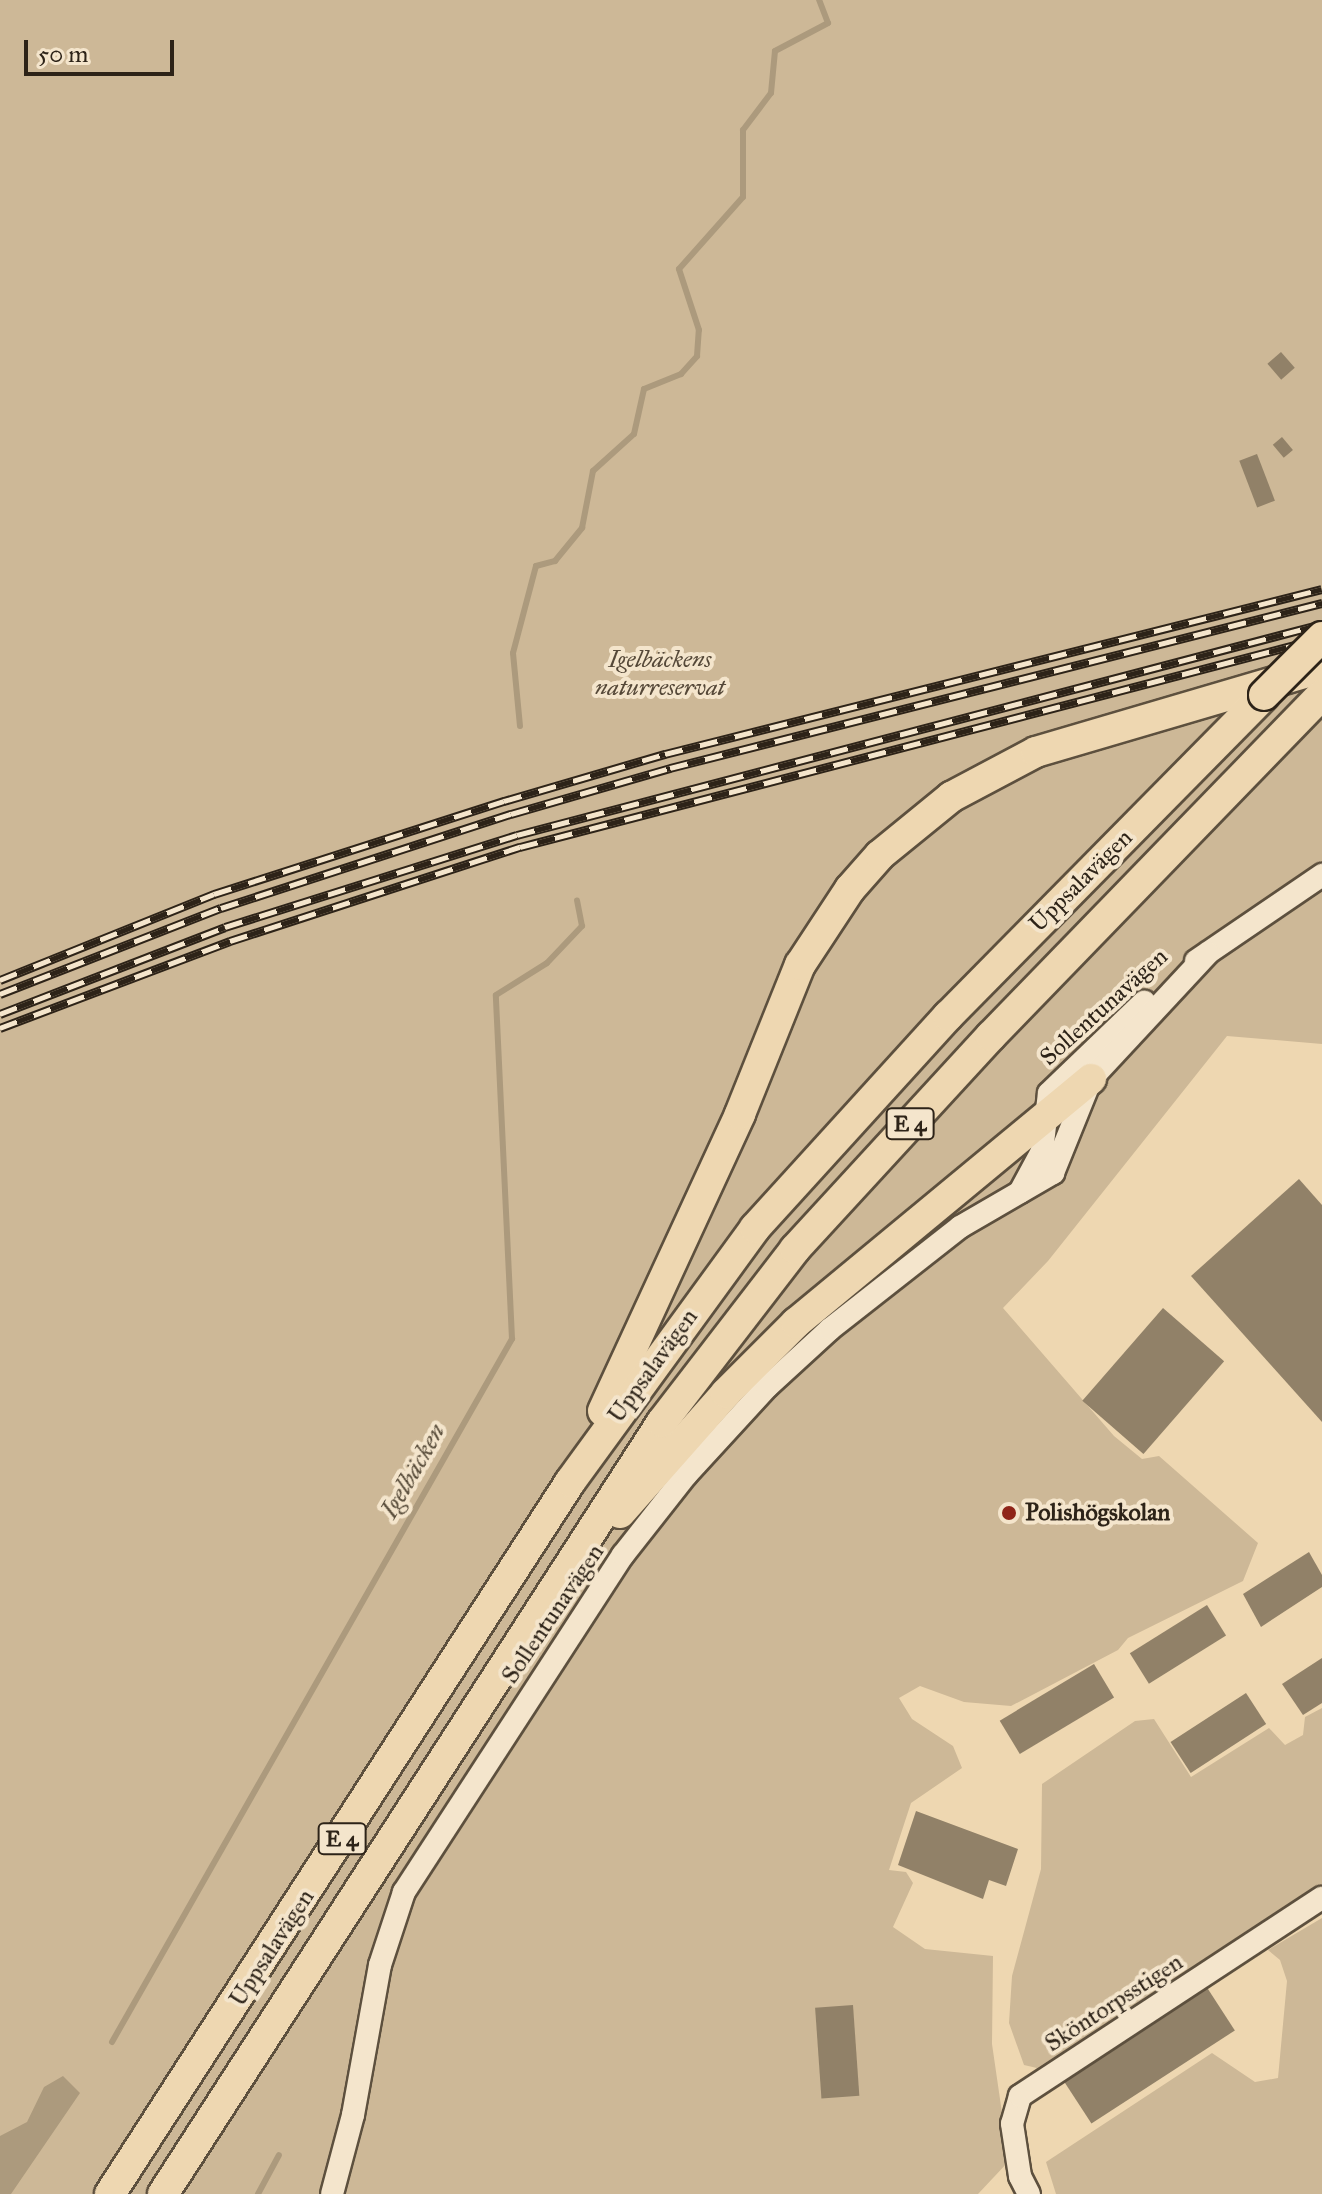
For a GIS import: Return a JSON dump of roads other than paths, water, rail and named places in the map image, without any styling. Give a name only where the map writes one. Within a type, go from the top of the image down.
[{"type":"highway","name":"Uppsalavägen","points":[[110,2194],[570,1482],[755,1228],[948,1016],[1322,637]]},
{"type":"highway","points":[[570,1482],[733,1129],[783,999],[824,926],[880,855],[951,797],[1036,752],[1322,668]]},
{"type":"highway","name":"Uppsalavägen","points":[[163,2194],[546,1595],[662,1422],[795,1249],[991,1036],[1322,695]]},
{"type":"highway","points":[[546,1595],[726,1393],[796,1323],[1044,1123],[1091,1079]]},
{"type":"street","name":"Sollentunavägen","points":[[1017,1196],[1038,1165],[1044,1123],[1056,1084],[1163,985],[1322,875]]},
{"type":"street","name":"Sollentunavägen","points":[[332,2194],[353,2115],[380,1965],[404,1892],[623,1555],[686,1475],[767,1387],[830,1329],[947,1236],[1042,1183],[1063,1159],[1091,1079],[1208,953]]},
{"type":"street","name":"Sköntorpsstigen","points":[[1029,2194],[1020,2176],[1012,2124],[1020,2096],[1322,1898]]},
{"type":"waterway","name":"Igelbäcken","points":[[520,726],[513,653],[536,566],[555,561],[582,528],[593,471],[634,434],[644,389],[681,374],[697,356],[699,330],[679,269],[743,197],[743,130],[771,93],[775,51],[828,23],[819,0]]},
{"type":"waterway","name":"Igelbäcken","points":[[112,2042],[512,1339],[496,995],[547,963],[582,926],[577,900]]},
{"type":"waterway","name":"Igelbäcken","points":[[258,2194],[279,2155]]},
{"type":"railway","points":[[0,980],[214,894],[504,801],[665,754],[1322,589]]},
{"type":"railway","points":[[0,994],[221,908],[511,814],[670,768],[1322,603]]},
{"type":"railway","points":[[0,1014],[225,927],[517,835],[1322,624]]},
{"type":"railway","points":[[0,1028],[230,941],[520,847],[1322,638]]},
{"type":"place","name":"Polishögskolan","points":[[1009,1513]]},
{"type":"park label","name":"Igelbäckens naturreservat","points":[[660,674]]}]
